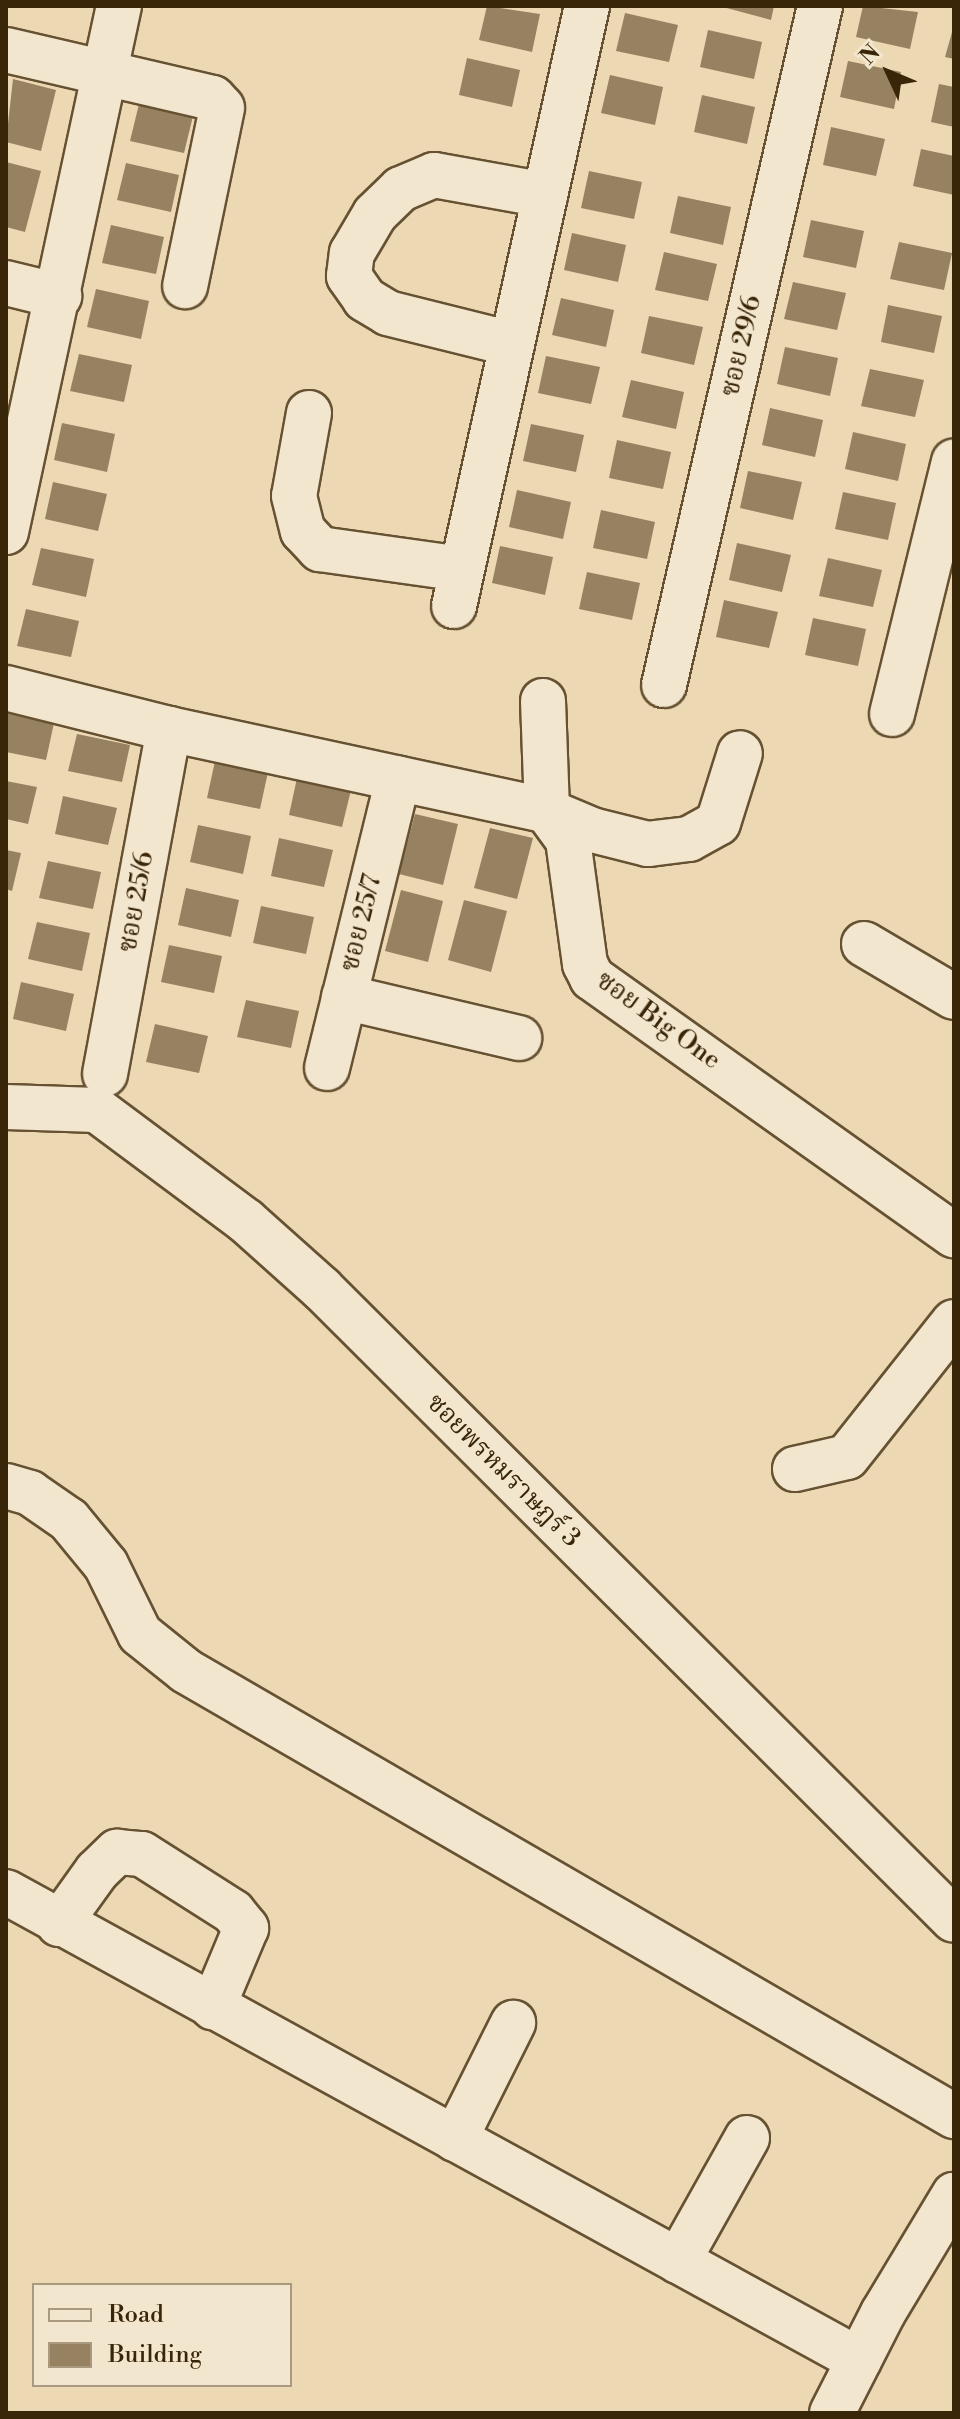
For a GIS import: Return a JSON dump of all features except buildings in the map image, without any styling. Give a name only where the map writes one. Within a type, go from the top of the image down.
[{"type":"street","points":[[7,519],[108,74],[119,6]]},
{"type":"street","points":[[309,413],[294,496],[303,531],[320,549],[458,588],[587,6]]},
{"type":"street","name":"ซอย 29/6","points":[[664,685],[820,6]]},
{"type":"street","points":[[6,50],[213,98],[222,108],[185,286]]},
{"type":"street","points":[[512,344],[388,313],[365,299],[349,276],[352,253],[375,214],[401,189],[434,175],[545,195]]},
{"type":"street","points":[[6,283],[59,296]]},
{"type":"street","points":[[892,714],[938,588],[954,462]]},
{"type":"street","points":[[6,688],[169,729],[547,811],[620,839],[657,844],[689,839],[724,816],[740,753]]},
{"type":"street","points":[[543,701],[547,811]]},
{"type":"street","name":"ซอย 25/6","points":[[105,1074],[169,729]]},
{"type":"street","name":"ซอย 25/7","points":[[327,1068],[398,779]]},
{"type":"street","name":"ซอย Big One","points":[[547,811],[568,840],[585,964],[592,978],[954,1235]]},
{"type":"street","points":[[864,944],[954,997]]},
{"type":"street","points":[[344,997],[519,1038]]},
{"type":"street","name":"ซอยพรหมราษฎร์ 3","points":[[6,1107],[97,1110],[275,1245],[954,1920]]},
{"type":"street","points":[[795,1469],[847,1457],[954,1322]]},
{"type":"street","points":[[6,1486],[30,1493],[69,1520],[106,1565],[140,1634],[186,1671],[954,2116]]},
{"type":"street","points":[[59,1924],[97,1871],[117,1852],[142,1854],[233,1912],[246,1928],[213,2007]]},
{"type":"street","points":[[6,1892],[59,1924],[859,2360]]},
{"type":"street","points":[[455,2139],[513,2023]]},
{"type":"street","points":[[678,2261],[747,2138]]},
{"type":"street","points":[[832,2413],[954,2195]]}]
